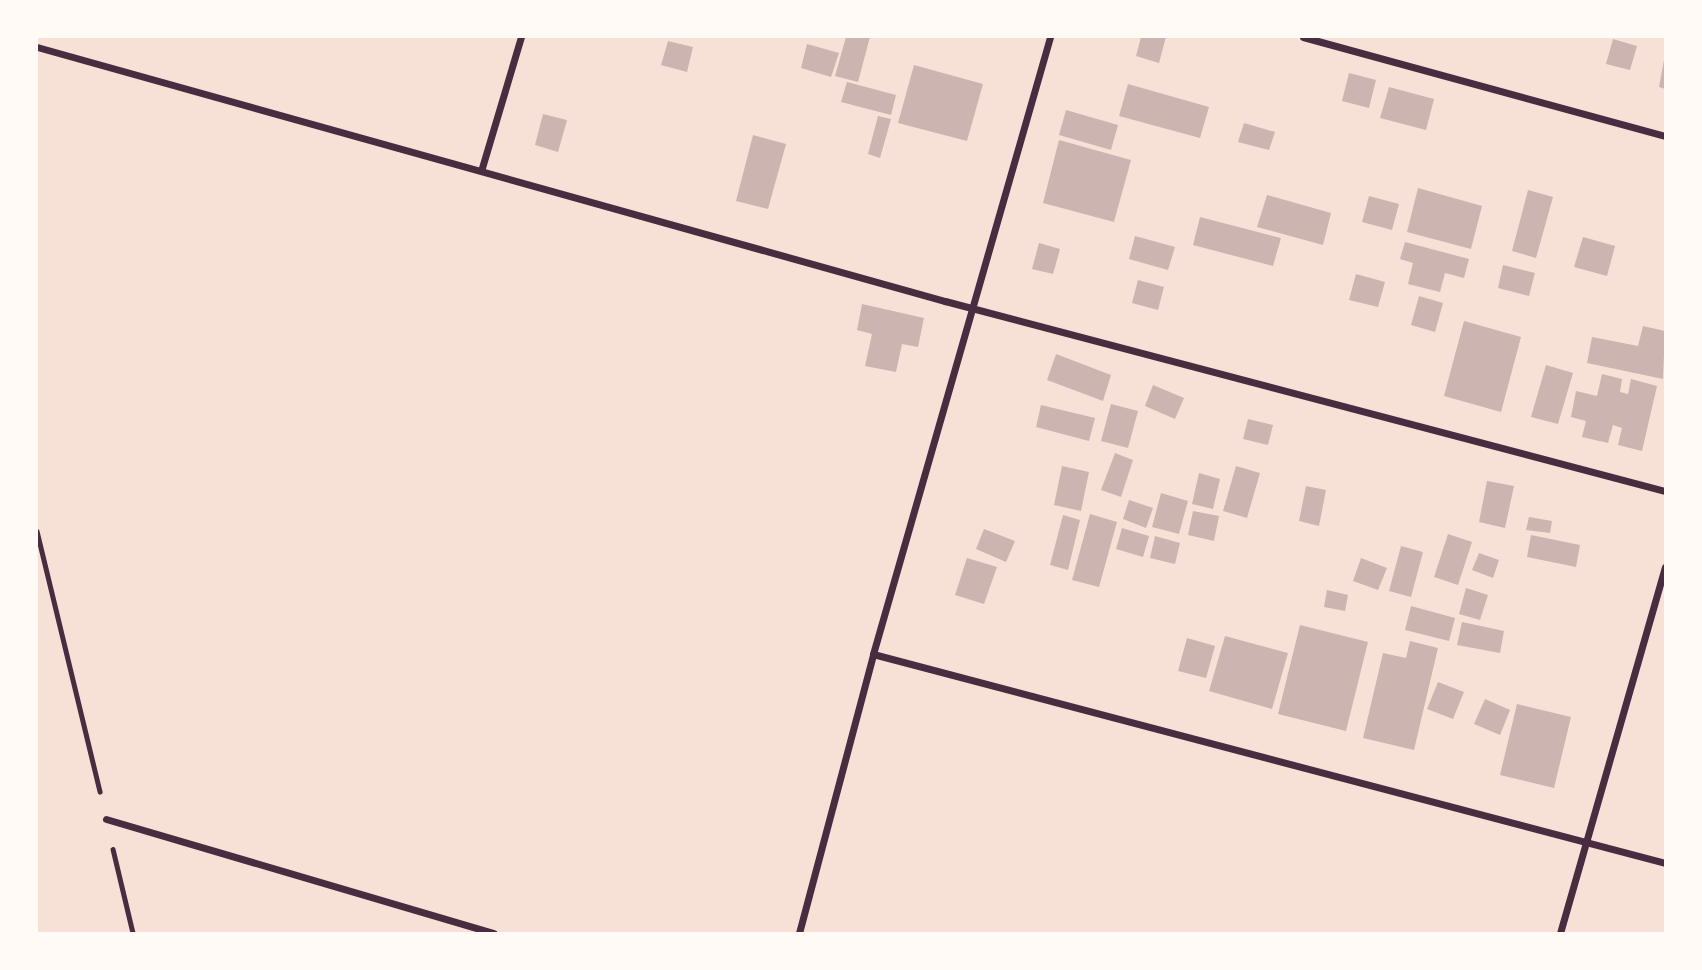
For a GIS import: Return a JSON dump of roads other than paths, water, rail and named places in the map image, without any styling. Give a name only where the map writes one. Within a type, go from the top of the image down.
[{"type":"street","points":[[481,171],[521,37]]},
{"type":"street","points":[[799,933],[873,654],[1049,37]]},
{"type":"street","points":[[1303,37],[1665,136]]},
{"type":"street","points":[[37,47],[972,307],[1665,491]]},
{"type":"street","points":[[1560,933],[1665,567]]},
{"type":"street","points":[[873,654],[1665,863]]},
{"type":"street","points":[[106,819],[494,933]]}]
